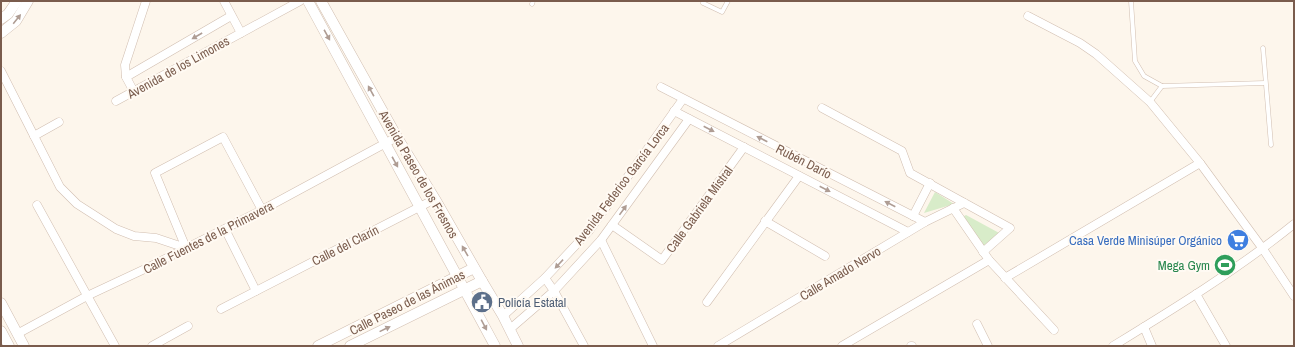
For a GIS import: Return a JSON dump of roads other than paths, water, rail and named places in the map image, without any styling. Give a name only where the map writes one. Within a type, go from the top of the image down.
[{"type":"street","points":[[1,19],[8,14],[17,1]]},
{"type":"street","points":[[1,33],[16,22],[28,1]]},
{"type":"street","points":[[134,92],[126,77],[125,65],[146,1]]},
{"type":"street","points":[[224,1],[231,16]]},
{"type":"street","name":"Avenida de los Limones","points":[[116,101],[300,1]]},
{"type":"street","name":"Avenida Paseo de los Fresnos","points":[[308,1],[495,346]]},
{"type":"street","name":"Avenida Paseo de los Fresnos","points":[[321,1],[397,137],[503,316],[518,346]]},
{"type":"street","name":"Avenida de los Limones","points":[[126,77],[231,16],[241,33]]},
{"type":"street","points":[[1028,16],[1080,43],[1096,54],[1150,102],[1200,163],[1263,249],[1294,296]]},
{"type":"street","points":[[1,71],[60,187],[77,204],[116,229],[134,236],[156,238],[186,248]]},
{"type":"street","name":"Rubén Darío","points":[[661,87],[924,222]]},
{"type":"street","name":"Avenida Federico García Lorca","points":[[503,316],[545,278],[589,231],[683,99]]},
{"type":"street","points":[[822,108],[902,151],[910,173],[1010,228],[983,252]]},
{"type":"street","name":"Rubén Darío","points":[[674,111],[908,232]]},
{"type":"street","name":"Avenida Federico García Lorca","points":[[510,329],[554,292],[601,240],[689,119]]},
{"type":"street","points":[[34,136],[59,122]]},
{"type":"street","points":[[186,248],[155,173],[223,136],[262,210]]},
{"type":"street","name":"Calle Fuentes de la Primavera","points":[[17,334],[87,296],[149,267],[262,210],[397,137]]},
{"type":"street","name":"Calle Gabriela Mistral","points":[[612,225],[662,260],[744,147]]},
{"type":"street","points":[[1005,278],[1200,163]]},
{"type":"street","points":[[707,302],[799,176]]},
{"type":"street","points":[[913,216],[930,183]]},
{"type":"street","name":"Calle del Clarín","points":[[221,309],[435,199]]},
{"type":"street","name":"Calle Amado Nervo","points":[[718,346],[924,222],[964,203]]},
{"type":"street","points":[[37,205],[115,346]]},
{"type":"street","points":[[952,208],[989,260],[1054,330]]},
{"type":"street","points":[[765,221],[825,256]]},
{"type":"street","points":[[1114,346],[1263,249],[1294,224]]},
{"type":"street","points":[[225,228],[256,290]]},
{"type":"street","points":[[601,240],[653,346]]},
{"type":"street","points":[[842,346],[989,260]]},
{"type":"street","name":"Calle Paseo de las Ánimas","points":[[318,346],[474,268]]},
{"type":"street","points":[[545,278],[584,346]]},
{"type":"street","name":"Calle Paseo de las Ánimas","points":[[350,346],[482,281]]},
{"type":"street","points":[[1196,294],[1226,346]]},
{"type":"street","points":[[1,304],[24,346]]},
{"type":"street","points":[[977,324],[988,346]]},
{"type":"street","points":[[152,346],[188,326]]},
{"type":"street","points":[[1144,327],[1152,346]]},
{"type":"lane","points":[[704,1],[703,3],[722,12],[728,1]]},
{"type":"lane","points":[[1131,1],[1135,61],[1144,76],[1162,86],[1265,83]]},
{"type":"lane","points":[[1263,48],[1271,145]]},
{"type":"lane","points":[[1150,102],[1162,86]]},
{"type":"place","name":"Casa Verde Minisúper Orgánico","points":[[1238,240]]},
{"type":"place","name":"Mega Gym","points":[[1225,265]]},
{"type":"place","name":"Policía Estatal","points":[[482,302]]}]
